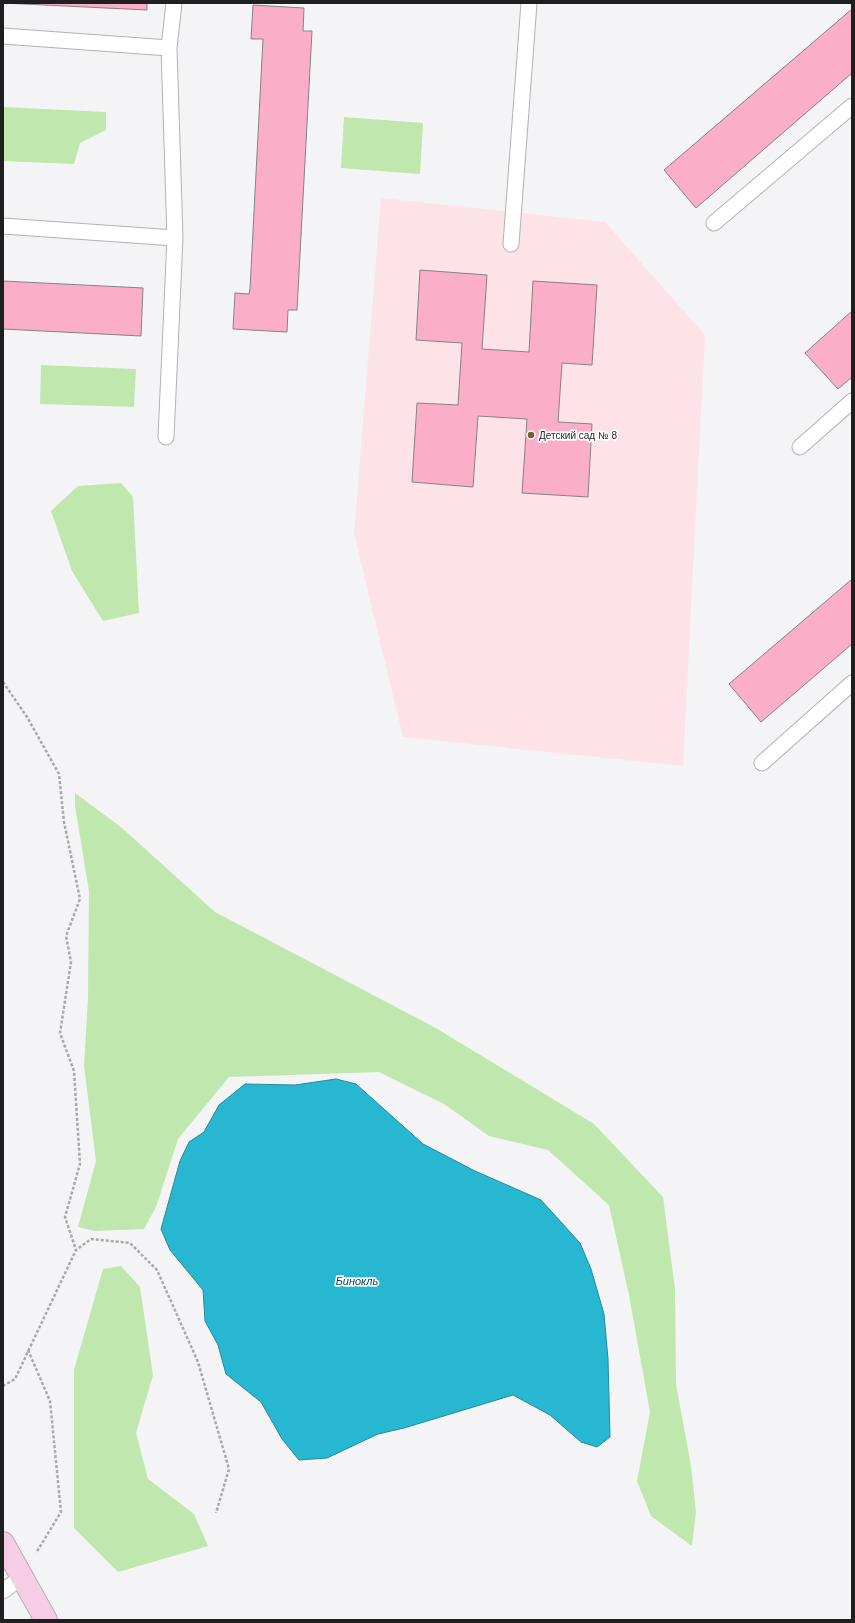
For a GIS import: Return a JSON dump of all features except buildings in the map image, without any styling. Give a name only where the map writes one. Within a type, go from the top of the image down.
[{"type":"main road","points":[[3,1543],[23,1576],[46,1620]]},
{"type":"lane","points":[[166,437],[175,238],[169,48],[174,3]]},
{"type":"lane","points":[[511,244],[529,3]]},
{"type":"lane","points":[[3,36],[169,48]]},
{"type":"lane","points":[[714,223],[852,106]]},
{"type":"lane","points":[[3,226],[175,238]]},
{"type":"lane","points":[[800,447],[852,401]]},
{"type":"lane","points":[[762,764],[852,683]]},
{"type":"lane","points":[[3,1591],[23,1576]]},
{"type":"path","points":[[3,682],[27,717],[59,774],[64,822],[80,900],[66,936],[71,962],[60,1033],[74,1071],[80,1164],[65,1217],[76,1250]]},
{"type":"path","points":[[3,1386],[15,1379],[76,1250],[91,1239],[130,1243],[157,1270],[198,1362],[229,1469],[216,1513]]},
{"type":"path","points":[[23,1576],[61,1512],[50,1401],[28,1350]]},
{"type":"shaded area","name":"Детский сад № 8","points":[[381,198],[605,222],[705,335],[683,766],[403,737],[354,534]]},
{"type":"green space","points":[[3,107],[106,112],[106,130],[80,143],[74,164],[3,161]]},
{"type":"green space","points":[[344,117],[423,123],[420,174],[341,168]]},
{"type":"green space","points":[[41,365],[136,369],[134,407],[40,404]]},
{"type":"green space","points":[[121,483],[133,497],[139,613],[103,621],[72,571],[51,511],[78,486]]},
{"type":"green space","points":[[75,793],[122,828],[215,912],[434,1027],[594,1124],[663,1197],[675,1289],[676,1384],[691,1466],[696,1512],[692,1546],[651,1516],[637,1481],[650,1412],[629,1295],[609,1205],[548,1150],[489,1136],[444,1104],[379,1072],[229,1077],[178,1139],[156,1207],[144,1229],[94,1231],[78,1227],[96,1161],[84,1066],[88,998],[89,891],[75,806]]},
{"type":"green space","points":[[121,1266],[140,1287],[153,1375],[136,1433],[148,1479],[194,1514],[208,1546],[118,1572],[74,1528],[74,1370],[103,1269]]},
{"type":"water","name":"Бинокль","points":[[336,1079],[356,1084],[423,1144],[475,1171],[541,1200],[580,1243],[591,1269],[604,1314],[608,1359],[610,1437],[597,1447],[581,1442],[550,1415],[513,1395],[404,1428],[378,1434],[327,1458],[299,1460],[282,1439],[261,1402],[226,1374],[218,1345],[205,1321],[203,1290],[170,1250],[161,1229],[180,1161],[189,1142],[204,1132],[219,1105],[245,1084],[295,1085]]},
{"type":"place","name":"Детский сад № 8","points":[[531,435]]}]
